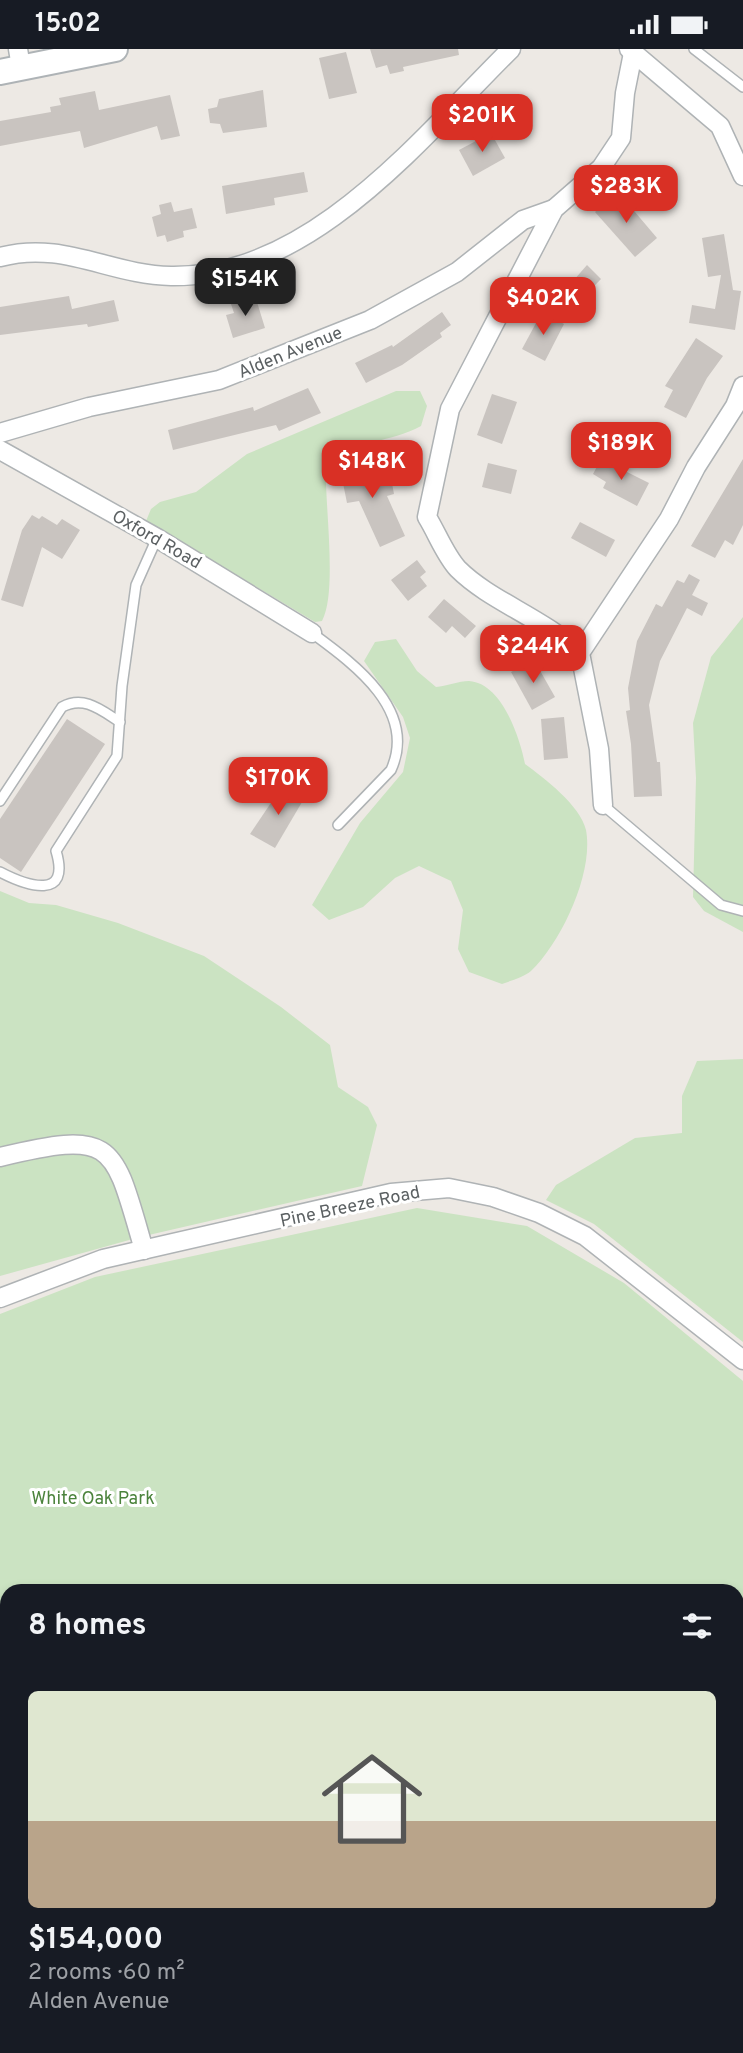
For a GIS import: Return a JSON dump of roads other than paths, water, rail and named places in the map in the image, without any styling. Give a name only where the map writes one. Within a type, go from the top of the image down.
[{"type":"street","points":[[13,63],[115,49]]},
{"type":"street","points":[[0,257],[21,251],[62,252],[136,274],[174,276],[219,272],[270,255],[335,217],[394,165],[510,49]]},
{"type":"street","points":[[631,51],[720,126],[743,176]]},
{"type":"street","points":[[603,806],[599,749],[580,653],[564,638],[476,584],[456,567],[427,517],[450,409],[554,209],[601,168],[621,138],[631,51]]},
{"type":"street","name":"Alden Avenue","points":[[0,433],[89,407],[219,380],[370,320],[457,272],[523,220],[554,209]]},
{"type":"street","points":[[580,653],[670,519],[696,467],[735,406],[743,386]]},
{"type":"street","name":"Oxford Road","points":[[0,450],[158,538],[312,633]]},
{"type":"street","points":[[0,1157],[49,1145],[76,1143],[105,1152],[123,1176],[144,1250]]},
{"type":"street","name":"Pine Breeze Road","points":[[0,1297],[103,1259],[391,1193],[449,1188],[493,1198],[539,1213],[585,1236],[743,1360]]},
{"type":"lane","points":[[694,49],[743,87]]},
{"type":"lane","points":[[0,871],[34,886],[51,885],[56,880],[60,863],[56,851],[117,756],[136,585],[158,538]]},
{"type":"lane","points":[[312,633],[376,688],[390,710],[396,729],[396,759],[391,770],[338,825]]},
{"type":"lane","points":[[0,801],[53,716],[62,707],[78,701],[86,702],[120,722]]},
{"type":"lane","points":[[603,806],[721,905],[743,911]]},
{"type":"park label","name":"White Oak Park","points":[[93,1498]]}]
